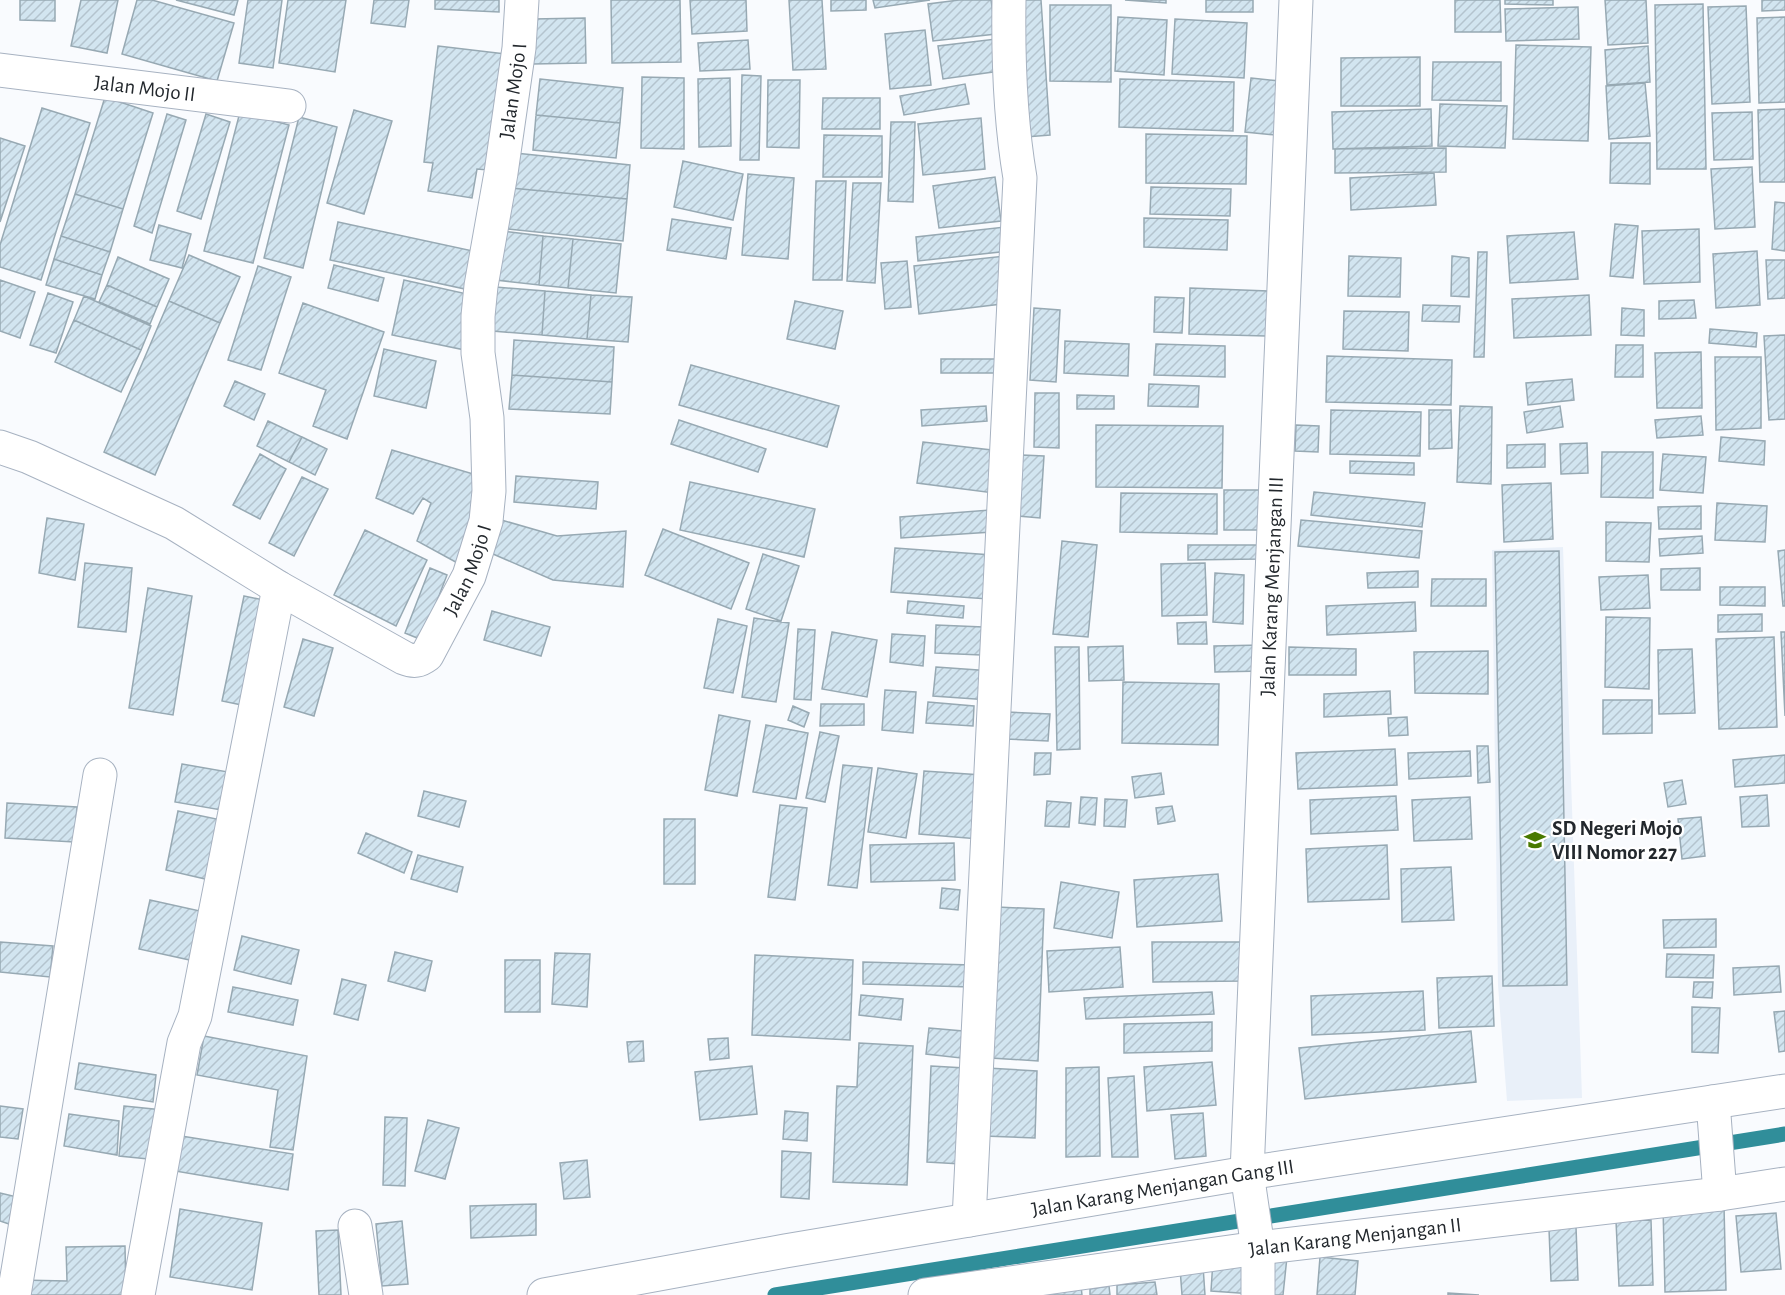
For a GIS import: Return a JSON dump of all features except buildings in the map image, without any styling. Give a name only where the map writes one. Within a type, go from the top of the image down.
[{"type":"street","name":"Jalan Mojo I","points":[[0,447],[29,457],[174,523],[279,588],[404,658],[412,661],[421,660],[427,655],[469,576],[486,520],[489,491],[487,418],[478,353],[478,316],[519,48],[522,0]]},
{"type":"street","points":[[969,1220],[1020,178],[1013,139],[1008,50],[1009,0]]},
{"type":"street","name":"Jalan Karang Menjangan III","points":[[1258,1295],[1257,1244],[1248,1180],[1296,0]]},
{"type":"street","name":"Jalan Mojo II","points":[[0,70],[289,106]]},
{"type":"street","points":[[138,1295],[184,1043],[195,1016],[279,588]]},
{"type":"street","points":[[14,1295],[100,775]]},
{"type":"street","name":"Jalan Karang Menjangan Gang III","points":[[544,1295],[969,1220],[1713,1109],[1785,1091]]},
{"type":"street","points":[[1713,1109],[1719,1187]]},
{"type":"street","name":"Jalan Karang Menjangan II","points":[[926,1295],[1257,1244],[1719,1187],[1785,1184]]},
{"type":"street","points":[[355,1226],[366,1295]]},
{"type":"shaded area","name":"SD Negeri Mojo VIII Nomor 227","points":[[1563,547],[1582,1098],[1507,1101],[1498,985],[1492,550]]},
{"type":"waterway","points":[[775,1295],[1785,1134]]},
{"type":"place","name":"SD Negeri Mojo VIII Nomor 227","points":[[1535,840]]}]
